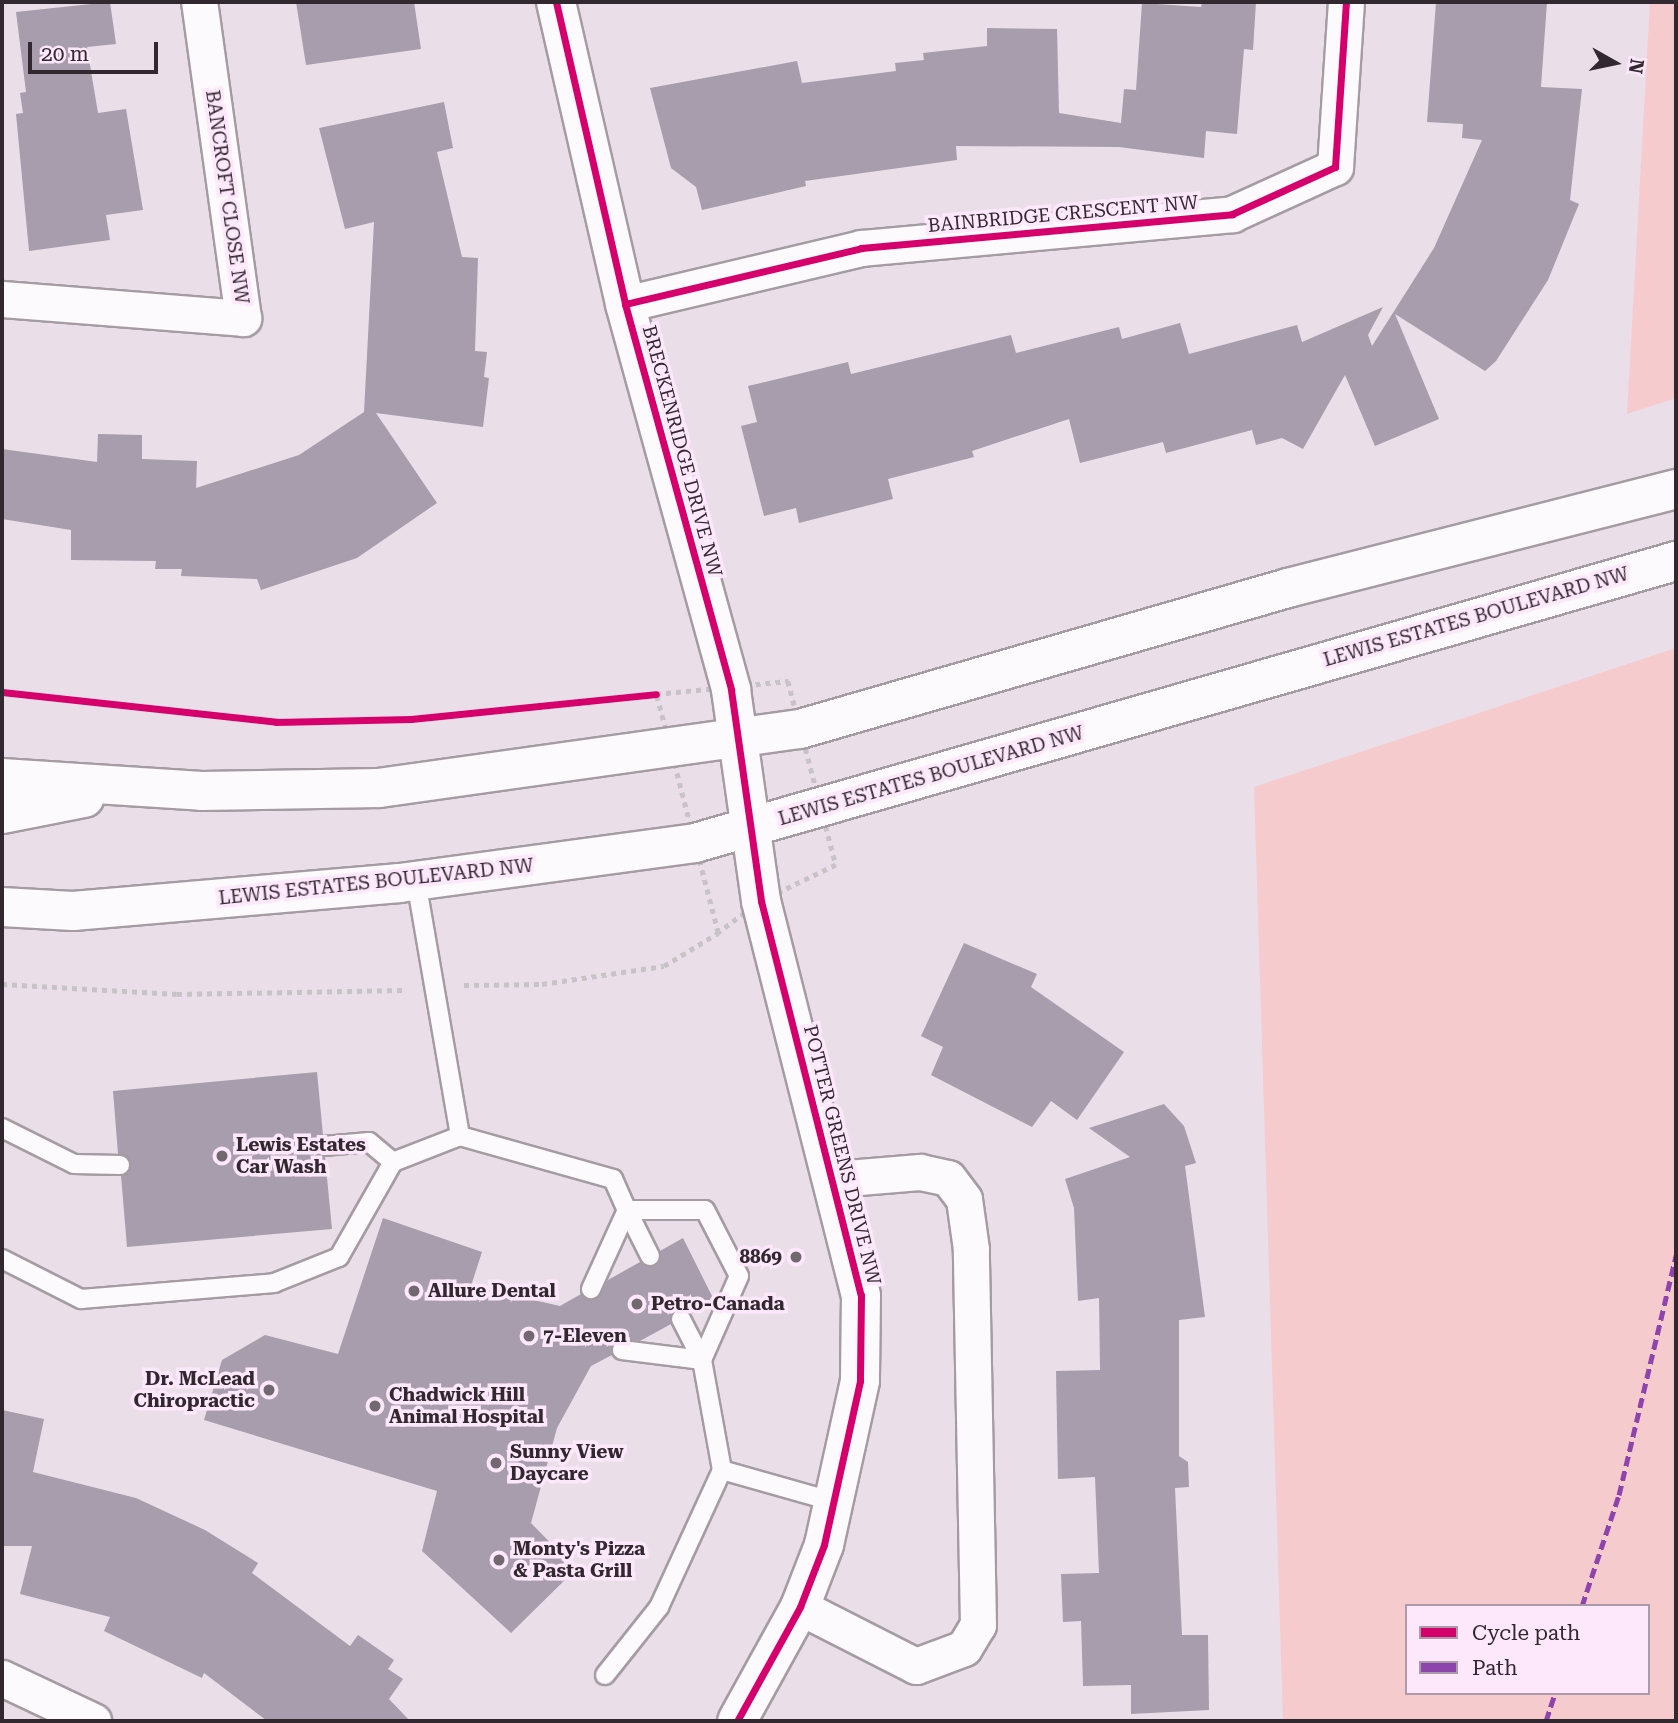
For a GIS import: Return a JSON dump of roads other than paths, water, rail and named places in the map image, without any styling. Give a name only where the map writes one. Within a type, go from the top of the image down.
[{"type":"main road","name":"BRECKENRIDGE DRIVE NW","points":[[556,2],[625,304],[731,690],[752,828]]},
{"type":"main road","points":[[2,778],[134,788],[379,788],[800,729],[1288,588],[1676,489]]},
{"type":"main road","name":"LEWIS ESTATES BOULEVARD NW","points":[[2,907],[73,911],[416,881],[695,844],[1676,561]]},
{"type":"main road","points":[[2,814],[134,788]]},
{"type":"main road","name":"POTTER GREENS DRIVE NW","points":[[737,1721],[800,1607],[835,1502],[860,1381],[861,1295],[834,1178],[761,901],[752,828]]},
{"type":"street","name":"BANCROFT CLOSE NW","points":[[2,299],[243,318],[199,2]]},
{"type":"street","name":"BAINBRIDGE CRESCENT NW","points":[[625,304],[861,248],[1232,214],[1335,167],[1346,2]]},
{"type":"street","points":[[800,1607],[916,1666],[964,1648],[978,1625],[971,1249],[964,1199],[948,1178],[920,1172],[834,1178]]},
{"type":"street","points":[[2,1678],[93,1721]]},
{"type":"lane","points":[[416,881],[460,1136]]},
{"type":"lane","points":[[2,1128],[74,1164],[120,1165]]},
{"type":"lane","points":[[2,1259],[81,1299],[274,1283],[339,1257],[393,1162],[460,1136],[613,1179],[650,1256]]},
{"type":"lane","points":[[324,1146],[369,1142],[393,1162]]},
{"type":"lane","points":[[591,1289],[627,1210]]},
{"type":"lane","points":[[627,1210],[705,1210],[722,1243],[738,1276],[702,1360]]},
{"type":"lane","points":[[605,1675],[659,1607],[722,1470],[702,1360],[681,1319]]},
{"type":"lane","points":[[622,1350],[702,1360]]},
{"type":"lane","points":[[722,1470],[835,1502]]},
{"type":"place","name":"Lewis Estates Car Wash","points":[[222,1156]]},
{"type":"place","name":"8869","points":[[796,1257]]},
{"type":"place","name":"Allure Dental","points":[[414,1291]]},
{"type":"place","name":"Petro-Canada","points":[[637,1304]]},
{"type":"place","name":"7-Eleven","points":[[529,1336]]},
{"type":"place","name":"Dr. McLead Chiropractic","points":[[269,1390]]},
{"type":"place","name":"Chadwick Hill Animal Hospital","points":[[375,1406]]},
{"type":"place","name":"Sunny View Daycare","points":[[496,1463]]},
{"type":"place","name":"Monty's Pizza & Pasta Grill","points":[[499,1560]]}]
